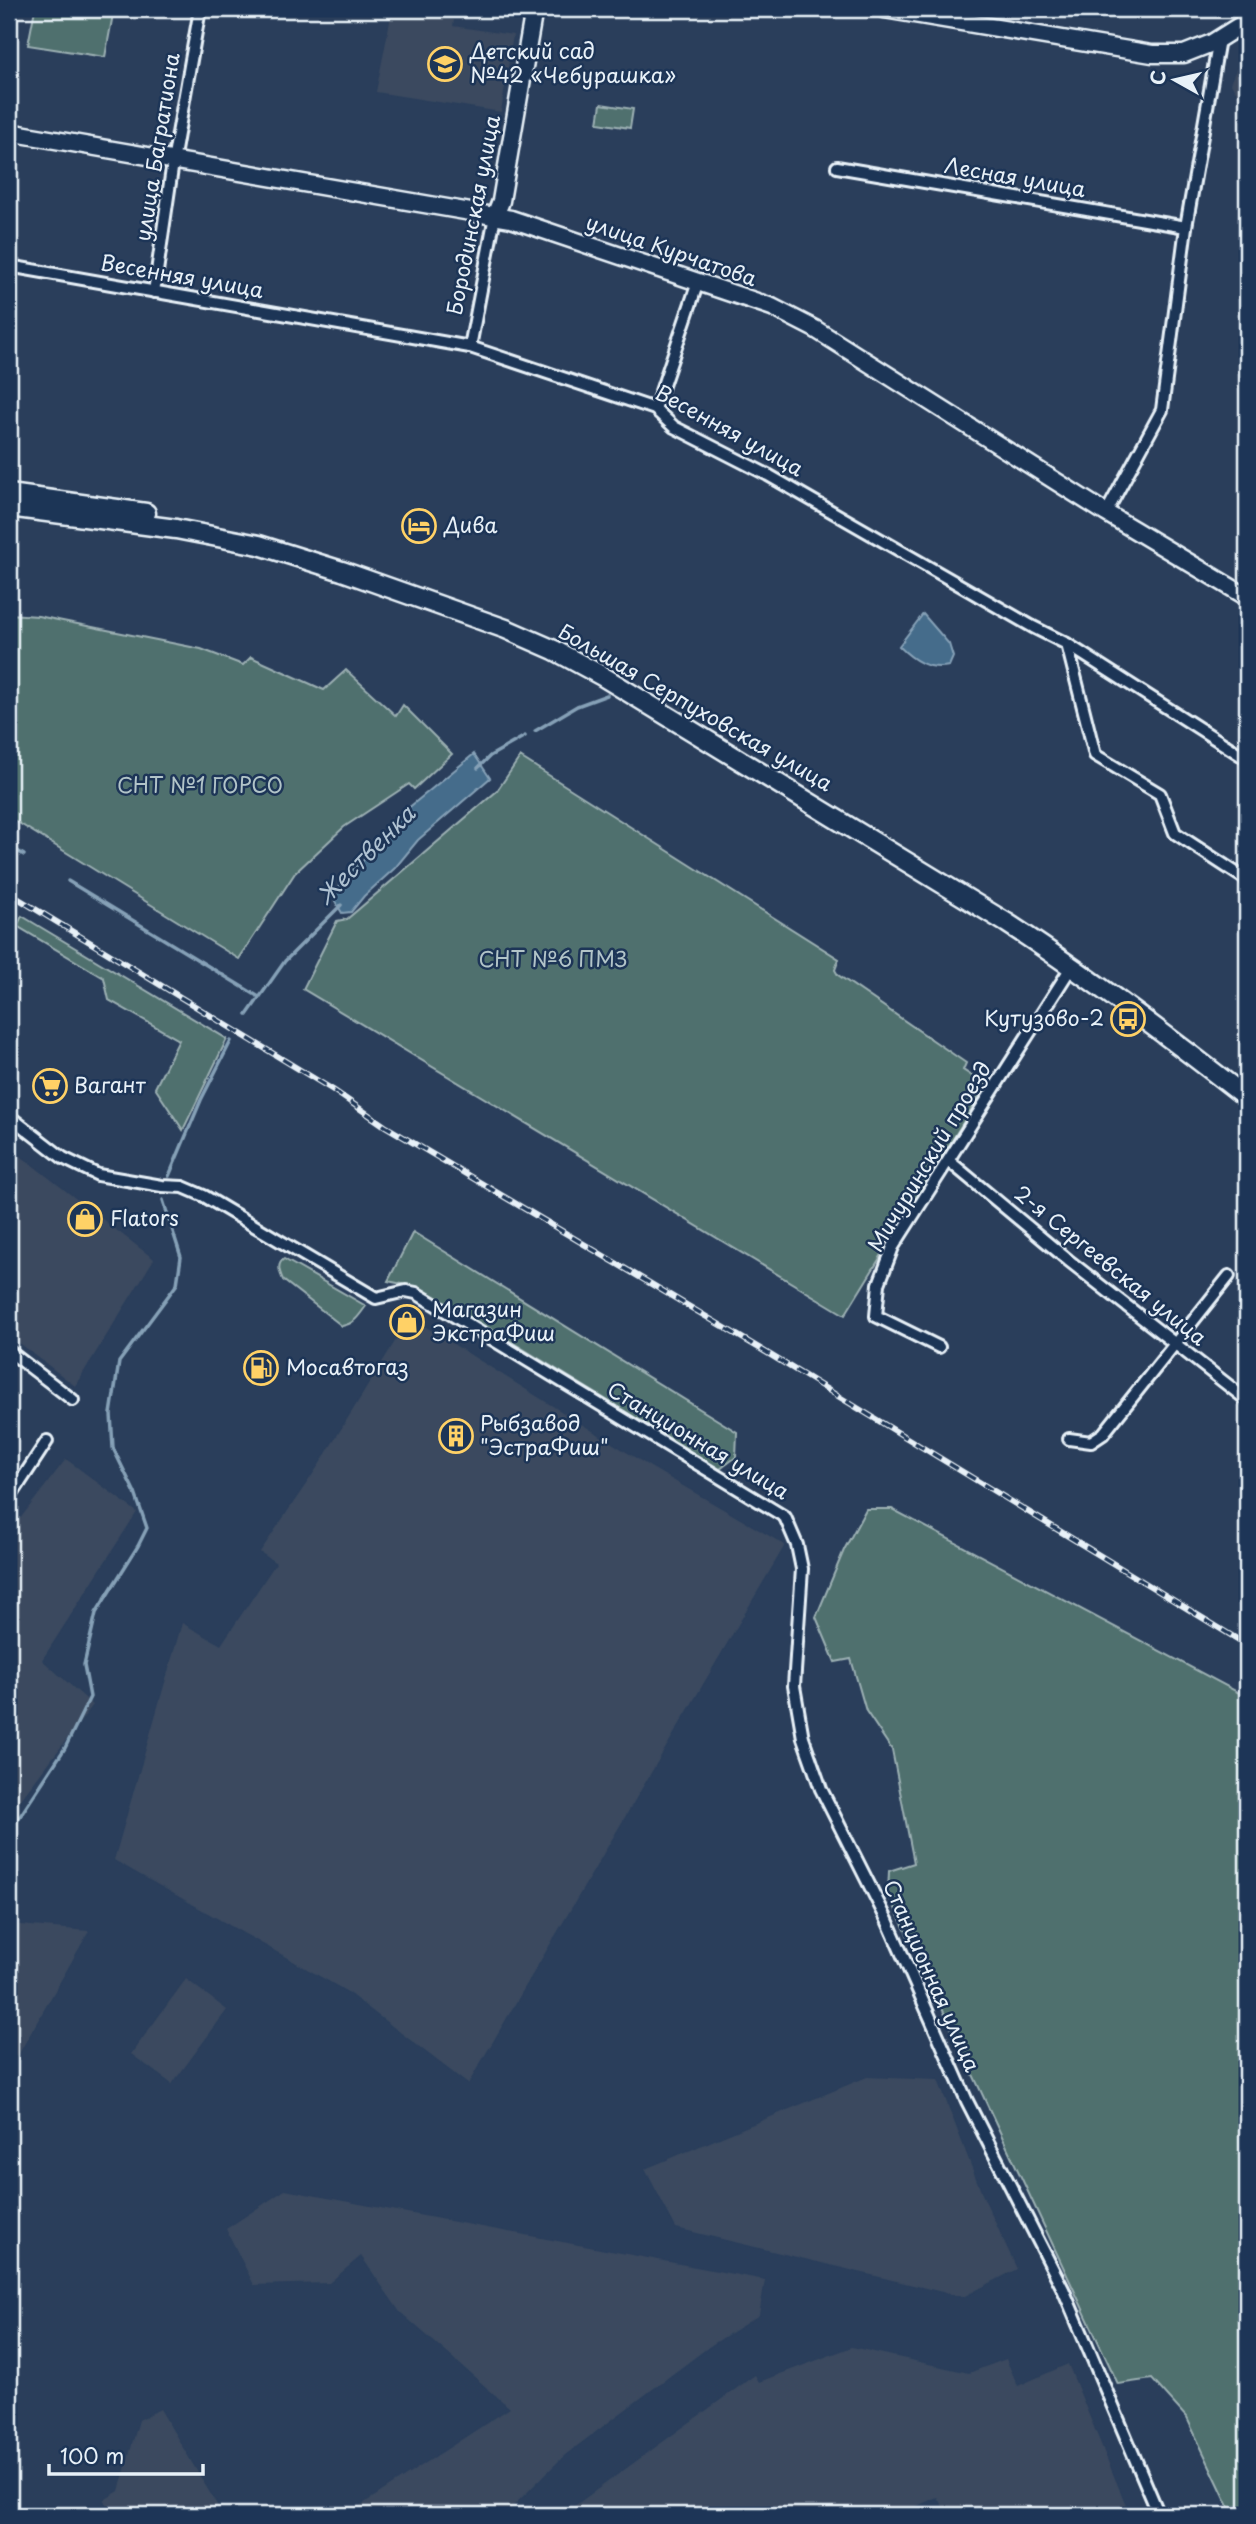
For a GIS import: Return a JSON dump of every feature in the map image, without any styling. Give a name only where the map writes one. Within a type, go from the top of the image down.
[{"type":"main road","name":"Большая Серпуховская улица","points":[[9,494],[206,522],[257,533],[315,550],[488,610],[569,644],[1027,922],[1079,956],[1247,1083]]},
{"type":"main road","name":"Большая Серпуховская улица","points":[[9,507],[176,529],[259,545],[429,601],[530,639],[625,690],[1007,922],[1072,966],[1247,1098]]},
{"type":"street","name":"улица Багратиона","points":[[154,292],[173,162],[200,9]]},
{"type":"street","name":"Бородинская улица","points":[[470,347],[495,216],[501,201],[534,9]]},
{"type":"street","points":[[884,9],[1152,54],[1184,54],[1219,39],[1247,21]]},
{"type":"street","points":[[1106,513],[1162,410],[1186,227],[1219,39]]},
{"type":"street","name":"улица Курчатова","points":[[9,132],[495,216],[558,234],[772,307],[814,329],[1106,513],[1247,597]]},
{"type":"street","name":"Лесная улица","points":[[837,167],[1186,227]]},
{"type":"street","name":"Весенняя улица","points":[[9,266],[470,347],[655,409],[674,427],[768,475],[1067,644],[1247,760]]},
{"type":"street","points":[[655,409],[698,282]]},
{"type":"street","points":[[1067,644],[1095,755],[1160,794],[1175,832],[1247,880]]},
{"type":"street","name":"Мичуринский проезд","points":[[939,1347],[876,1316],[879,1284],[893,1247],[1072,966]]},
{"type":"street","name":"Станционная улица","points":[[9,1116],[63,1158],[99,1175],[183,1187],[204,1196],[376,1298],[406,1291],[416,1293],[785,1517],[797,1545],[802,1569],[794,1686],[803,1738],[821,1789],[887,1920],[967,2101],[1063,2289],[1159,2515]]},
{"type":"street","name":"2-я Сергеевская улица","points":[[949,1161],[1068,1260],[1247,1400]]},
{"type":"street","points":[[1069,1439],[1091,1442],[1103,1434],[1229,1276]]},
{"type":"street","points":[[9,1351],[73,1400]]},
{"type":"street","points":[[9,1496],[47,1441]]},
{"type":"shaded area","name":"Детский сад №42 «Чебурашка»","points":[[392,11],[454,20],[453,26],[513,35],[501,112],[376,92]]},
{"type":"shaded area","points":[[1247,46],[1247,107],[1230,83]]},
{"type":"shaded area","points":[[923,614],[949,644],[953,657],[949,666],[934,667],[922,663],[899,646]]},
{"type":"shaded area","points":[[474,754],[490,778],[418,840],[395,868],[364,896],[351,912],[342,913],[335,896],[344,878],[380,845],[395,819]]},
{"type":"shaded area","points":[[9,1147],[154,1259],[75,1386],[9,1335]]},
{"type":"shaded area","points":[[410,1317],[652,1468],[785,1545],[468,2084],[346,1991],[114,1860],[182,1623],[221,1645],[276,1563],[260,1552],[319,1465]]},
{"type":"shaded area","points":[[66,1459],[137,1512],[42,1660],[93,1705],[9,1815],[9,1533]]},
{"type":"shaded area","points":[[9,1924],[89,1931],[17,2057],[9,2052]]},
{"type":"shaded area","points":[[186,1979],[227,2010],[172,2084],[131,2054]]},
{"type":"shaded area","points":[[867,2077],[938,2080],[982,2194],[1017,2269],[963,2297],[676,2228],[645,2169]]},
{"type":"shaded area","points":[[285,2190],[765,2280],[759,2315],[710,2346],[565,2455],[504,2515],[346,2515],[510,2408],[400,2312],[361,2256],[329,2283],[254,2285],[226,2229]]},
{"type":"shaded area","points":[[852,2347],[969,2373],[1006,2359],[1018,2386],[1068,2364],[1130,2515],[948,2515],[937,2497],[897,2515],[562,2515],[755,2375],[759,2382]]},
{"type":"shaded area","points":[[160,2409],[223,2515],[113,2515],[104,2500],[119,2491],[139,2420]]},
{"type":"green space","points":[[35,9],[114,9],[105,57],[28,45]]},
{"type":"green space","points":[[601,104],[633,109],[630,128],[598,123]]},
{"type":"green space","name":"СНТ №1 ГОРСО","points":[[9,614],[38,616],[201,649],[243,665],[251,657],[324,690],[346,670],[396,716],[403,705],[452,754],[414,789],[409,784],[344,827],[295,873],[239,959],[9,817]]},
{"type":"green space","name":"СНТ №6 ПМЗ","points":[[520,757],[839,959],[835,970],[838,975],[966,1063],[963,1070],[986,1085],[845,1315],[303,989],[337,921],[347,919],[497,791]]},
{"type":"green space","points":[[22,916],[227,1039],[183,1130],[155,1088],[179,1040],[109,1000],[104,978],[17,926]]},
{"type":"green space","points":[[413,1232],[737,1432],[736,1457],[720,1469],[487,1327],[416,1287],[388,1281]]},
{"type":"green space","points":[[284,1259],[366,1306],[353,1321],[342,1326],[283,1280],[279,1266]]},
{"type":"green space","points":[[866,1509],[892,1509],[1247,1697],[1247,2515],[1233,2515],[1187,2418],[1152,2379],[1118,2384],[888,1893],[889,1871],[914,1863],[892,1750],[866,1711],[851,1659],[835,1662],[816,1617],[844,1550]]},
{"type":"waterway","name":"Жественка","points":[[535,731],[577,706],[607,695]]},
{"type":"waterway","name":"Жественка","points":[[478,768],[490,756],[525,736]]},
{"type":"waterway","points":[[9,846],[24,855]]},
{"type":"waterway","points":[[68,881],[259,997]]},
{"type":"waterway","name":"Жественка","points":[[247,1015],[285,961],[341,905]]},
{"type":"waterway","name":"Жественка","points":[[169,1176],[201,1100],[231,1041]]},
{"type":"waterway","name":"Жественка","points":[[9,1833],[65,1748],[90,1697],[84,1665],[96,1613],[147,1528],[135,1493],[113,1448],[111,1414],[119,1362],[177,1284],[181,1257],[163,1200]]},
{"type":"railway","points":[[9,893],[333,1090],[385,1126],[759,1348],[1247,1645]]},
{"type":"place","name":"Детский сад №42 «Чебурашка»","points":[[445,64]]},
{"type":"place","name":"Дива","points":[[419,526]]},
{"type":"place","name":"Кутузово-2","points":[[1128,1019]]},
{"type":"place","name":"Вагант","points":[[50,1086]]},
{"type":"place","name":"Flators","points":[[85,1219]]},
{"type":"place","name":"Магазин ЭкстраФиш","points":[[407,1322]]},
{"type":"place","name":"Мосавтогаз","points":[[261,1368]]},
{"type":"place","name":"Рыбзавод \"ЭстраФиш\"","points":[[456,1436]]}]
